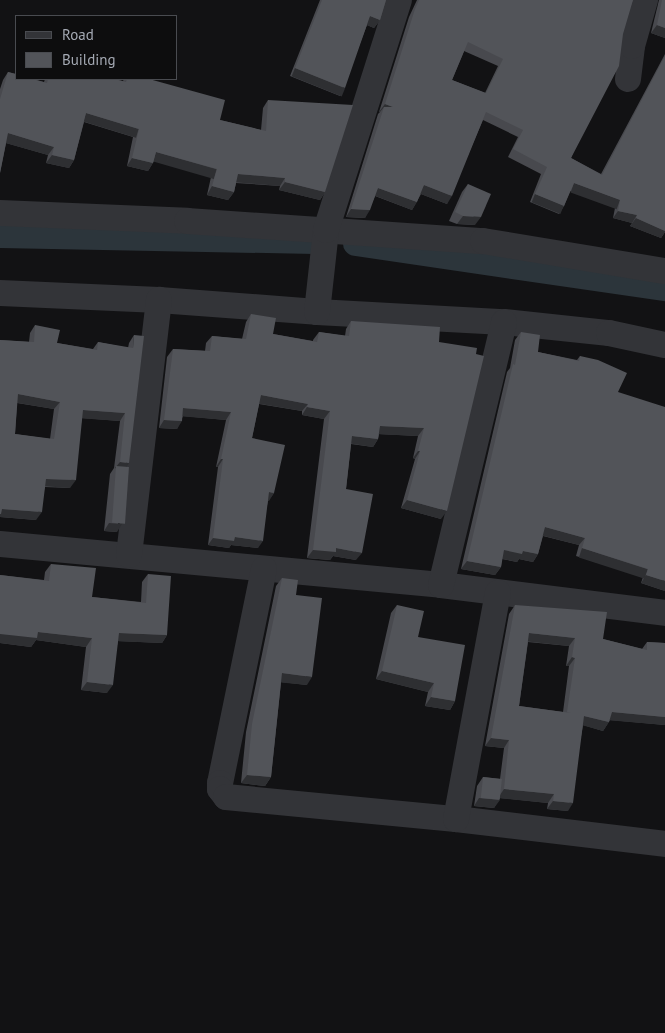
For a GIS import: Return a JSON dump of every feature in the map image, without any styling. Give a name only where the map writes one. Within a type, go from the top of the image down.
[{"type":"street","points":[[319,300],[325,234],[399,0]]},
{"type":"street","points":[[628,79],[632,46],[645,0]]},
{"type":"street","points":[[0,213],[187,221],[325,234],[483,241],[665,271]]},
{"type":"street","points":[[0,293],[159,300],[319,300],[609,333],[665,345]]},
{"type":"street","points":[[129,555],[159,300]]},
{"type":"street","points":[[441,585],[504,322]]},
{"type":"street","points":[[0,544],[441,585],[665,613]]},
{"type":"street","points":[[264,569],[220,783],[223,794],[232,798],[456,819],[665,844]]},
{"type":"street","points":[[456,819],[498,593]]},
{"type":"building","points":[[322,0],[386,0],[380,20],[370,16],[345,88],[295,68]]},
{"type":"building","points":[[419,0],[633,0],[623,34],[619,66],[571,158],[602,175],[665,56],[665,231],[636,218],[637,215],[618,211],[620,200],[574,183],[564,206],[535,194],[547,167],[513,149],[523,130],[486,112],[452,196],[424,185],[417,202],[378,188],[370,210],[351,209],[384,107],[393,107],[385,104]],"holes":[[[468,42],[503,59],[486,93],[452,80]]]},
{"type":"building","points":[[662,0],[665,0],[665,28],[657,25]]},
{"type":"building","points":[[8,72],[15,74],[15,80],[36,80],[47,83],[48,80],[118,80],[126,82],[127,80],[153,80],[225,100],[220,120],[266,131],[268,100],[353,105],[325,192],[285,182],[285,178],[238,174],[234,192],[212,186],[217,169],[156,152],[153,163],[132,158],[139,129],[86,113],[74,160],[52,155],[54,147],[8,133],[0,173],[0,99]]},
{"type":"building","points":[[468,184],[491,194],[481,217],[463,216],[455,212]]},
{"type":"building","points":[[251,314],[276,318],[273,334],[317,342],[319,332],[349,336],[351,321],[440,327],[439,342],[477,348],[476,354],[484,356],[447,511],[407,500],[424,428],[380,426],[378,439],[352,436],[346,489],[373,494],[362,553],[336,548],[336,552],[313,550],[330,411],[307,407],[308,404],[261,395],[252,438],[285,445],[274,493],[269,492],[263,541],[235,537],[234,541],[213,538],[223,459],[221,459],[231,412],[183,408],[182,421],[164,420],[173,349],[210,351],[212,336],[246,339]]},
{"type":"building","points":[[35,325],[60,330],[57,343],[97,350],[98,342],[133,348],[134,335],[144,336],[129,463],[120,462],[125,413],[83,410],[76,480],[46,479],[42,512],[2,509],[0,514],[0,340],[34,342]],"holes":[[[18,394],[60,402],[54,439],[15,434]]]},
{"type":"building","points":[[521,332],[540,335],[538,352],[579,361],[580,356],[598,360],[627,373],[618,392],[665,407],[665,581],[646,575],[648,569],[582,548],[585,538],[545,527],[538,554],[523,551],[522,554],[504,550],[501,567],[467,561],[513,364],[515,365]]},
{"type":"building","points":[[116,466],[129,467],[125,524],[112,523]]},
{"type":"building","points":[[51,564],[96,568],[92,597],[146,603],[148,574],[171,576],[167,635],[119,633],[113,685],[87,682],[92,638],[38,632],[37,638],[0,634],[0,575],[49,581]]},
{"type":"building","points":[[282,578],[298,580],[296,595],[322,598],[312,677],[282,673],[271,777],[247,775],[252,724]]},
{"type":"building","points":[[397,605],[424,611],[418,637],[465,645],[455,701],[431,697],[434,683],[382,671]]},
{"type":"building","points":[[515,605],[607,612],[603,639],[647,650],[647,642],[665,643],[665,717],[612,712],[609,722],[584,716],[573,803],[553,801],[554,794],[504,789],[509,740],[491,738]],"holes":[[[529,633],[575,638],[572,657],[575,658],[567,712],[571,713],[519,706]]]},
{"type":"building","points":[[483,777],[502,779],[500,800],[481,798]]},
{"type":"waterway","points":[[0,235],[315,241]]},
{"type":"waterway","points":[[355,243],[665,288]]}]
